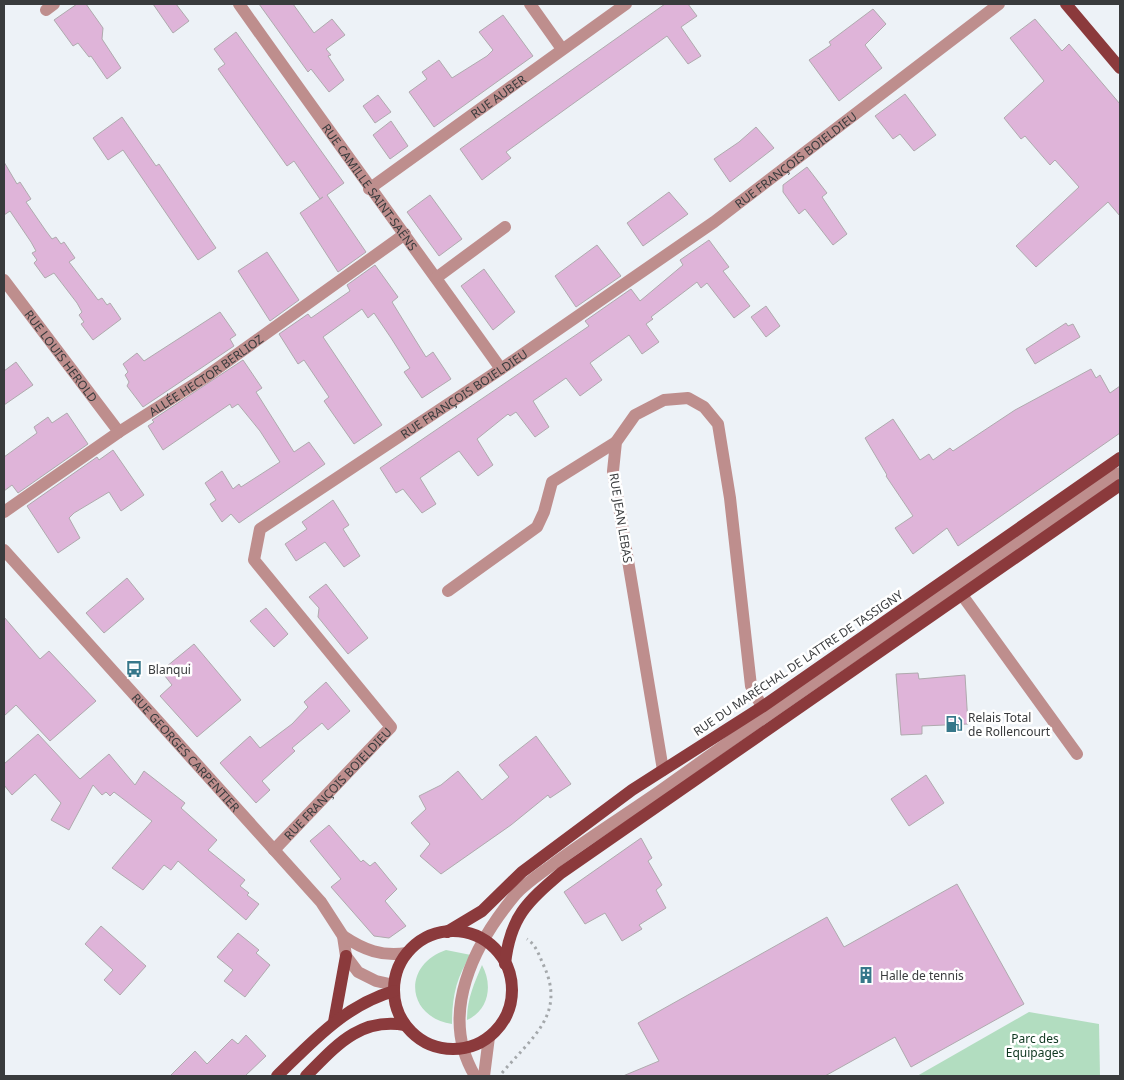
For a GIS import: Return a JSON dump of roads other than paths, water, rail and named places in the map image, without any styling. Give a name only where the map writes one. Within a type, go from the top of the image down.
[{"type":"main road","points":[[1066,4],[1120,68]]},
{"type":"main road","name":"RUE DU MARÉCHAL DE LATTRE DE TASSIGNY","points":[[447,932],[482,911],[522,872],[662,770],[762,707],[1120,458]]},
{"type":"main road","points":[[505,964],[511,929],[531,898],[562,874],[1120,485]]},
{"type":"main road","points":[[447,932],[473,935],[485,941],[496,950],[505,964],[511,983],[510,1003],[499,1027],[489,1037],[477,1044],[462,1048],[445,1048],[427,1043],[405,1025],[397,1010],[394,988],[398,968],[407,954],[425,939],[447,932]]},
{"type":"main road","points":[[334,1022],[346,956]]},
{"type":"main road","points":[[277,1076],[311,1040],[334,1022],[365,1002],[394,988]]},
{"type":"main road","points":[[306,1076],[342,1040],[353,1034],[369,1027],[392,1023],[405,1025]]},
{"type":"street","name":"RUE CAMILLE SAINT-SAËNS","points":[[239,4],[369,189],[405,234],[501,369]]},
{"type":"street","points":[[530,4],[562,49]]},
{"type":"street","name":"RUE AUBER","points":[[369,189],[626,4]]},
{"type":"street","name":"RUE FRANÇOIS BOIELDIEU","points":[[274,850],[391,728],[254,560],[260,529],[501,369],[714,222],[999,4]]},
{"type":"street","points":[[436,278],[505,227]]},
{"type":"street","name":"ALLÉE HECTOR BERLIOZ","points":[[4,512],[118,432],[204,378],[405,234]]},
{"type":"street","name":"RUE LOUIS HEROLD","points":[[4,280],[118,432]]},
{"type":"street","name":"RUE JEAN LEBAS","points":[[662,770],[613,471],[616,442],[635,415],[664,400],[688,398],[704,407],[718,424],[730,498],[751,686],[762,707]]},
{"type":"street","points":[[448,591],[536,527],[544,512],[552,482],[616,442]]},
{"type":"street","points":[[475,1076],[462,1048],[458,1023],[459,1003],[466,977],[485,941],[519,892],[558,861],[1111,477],[1120,473]]},
{"type":"street","name":"RUE GEORGES CARPENTIER","points":[[4,550],[321,902],[343,936],[346,956]]},
{"type":"street","points":[[962,595],[1077,754]]},
{"type":"street","name":"RUE GEORGES CARPENTIER","points":[[343,936],[372,953],[407,954]]},
{"type":"street","points":[[346,956],[358,972],[394,988]]},
{"type":"street","points":[[484,1076],[489,1037]]},
{"type":"place","name":"Blanqui","points":[[134,669]]},
{"type":"place","name":"Relais Total de Rollencourt","points":[[954,724]]},
{"type":"place","name":"Halle de tennis","points":[[866,975]]},
{"type":"park label","name":"Parc des Equipages","points":[[1035,1045]]}]
